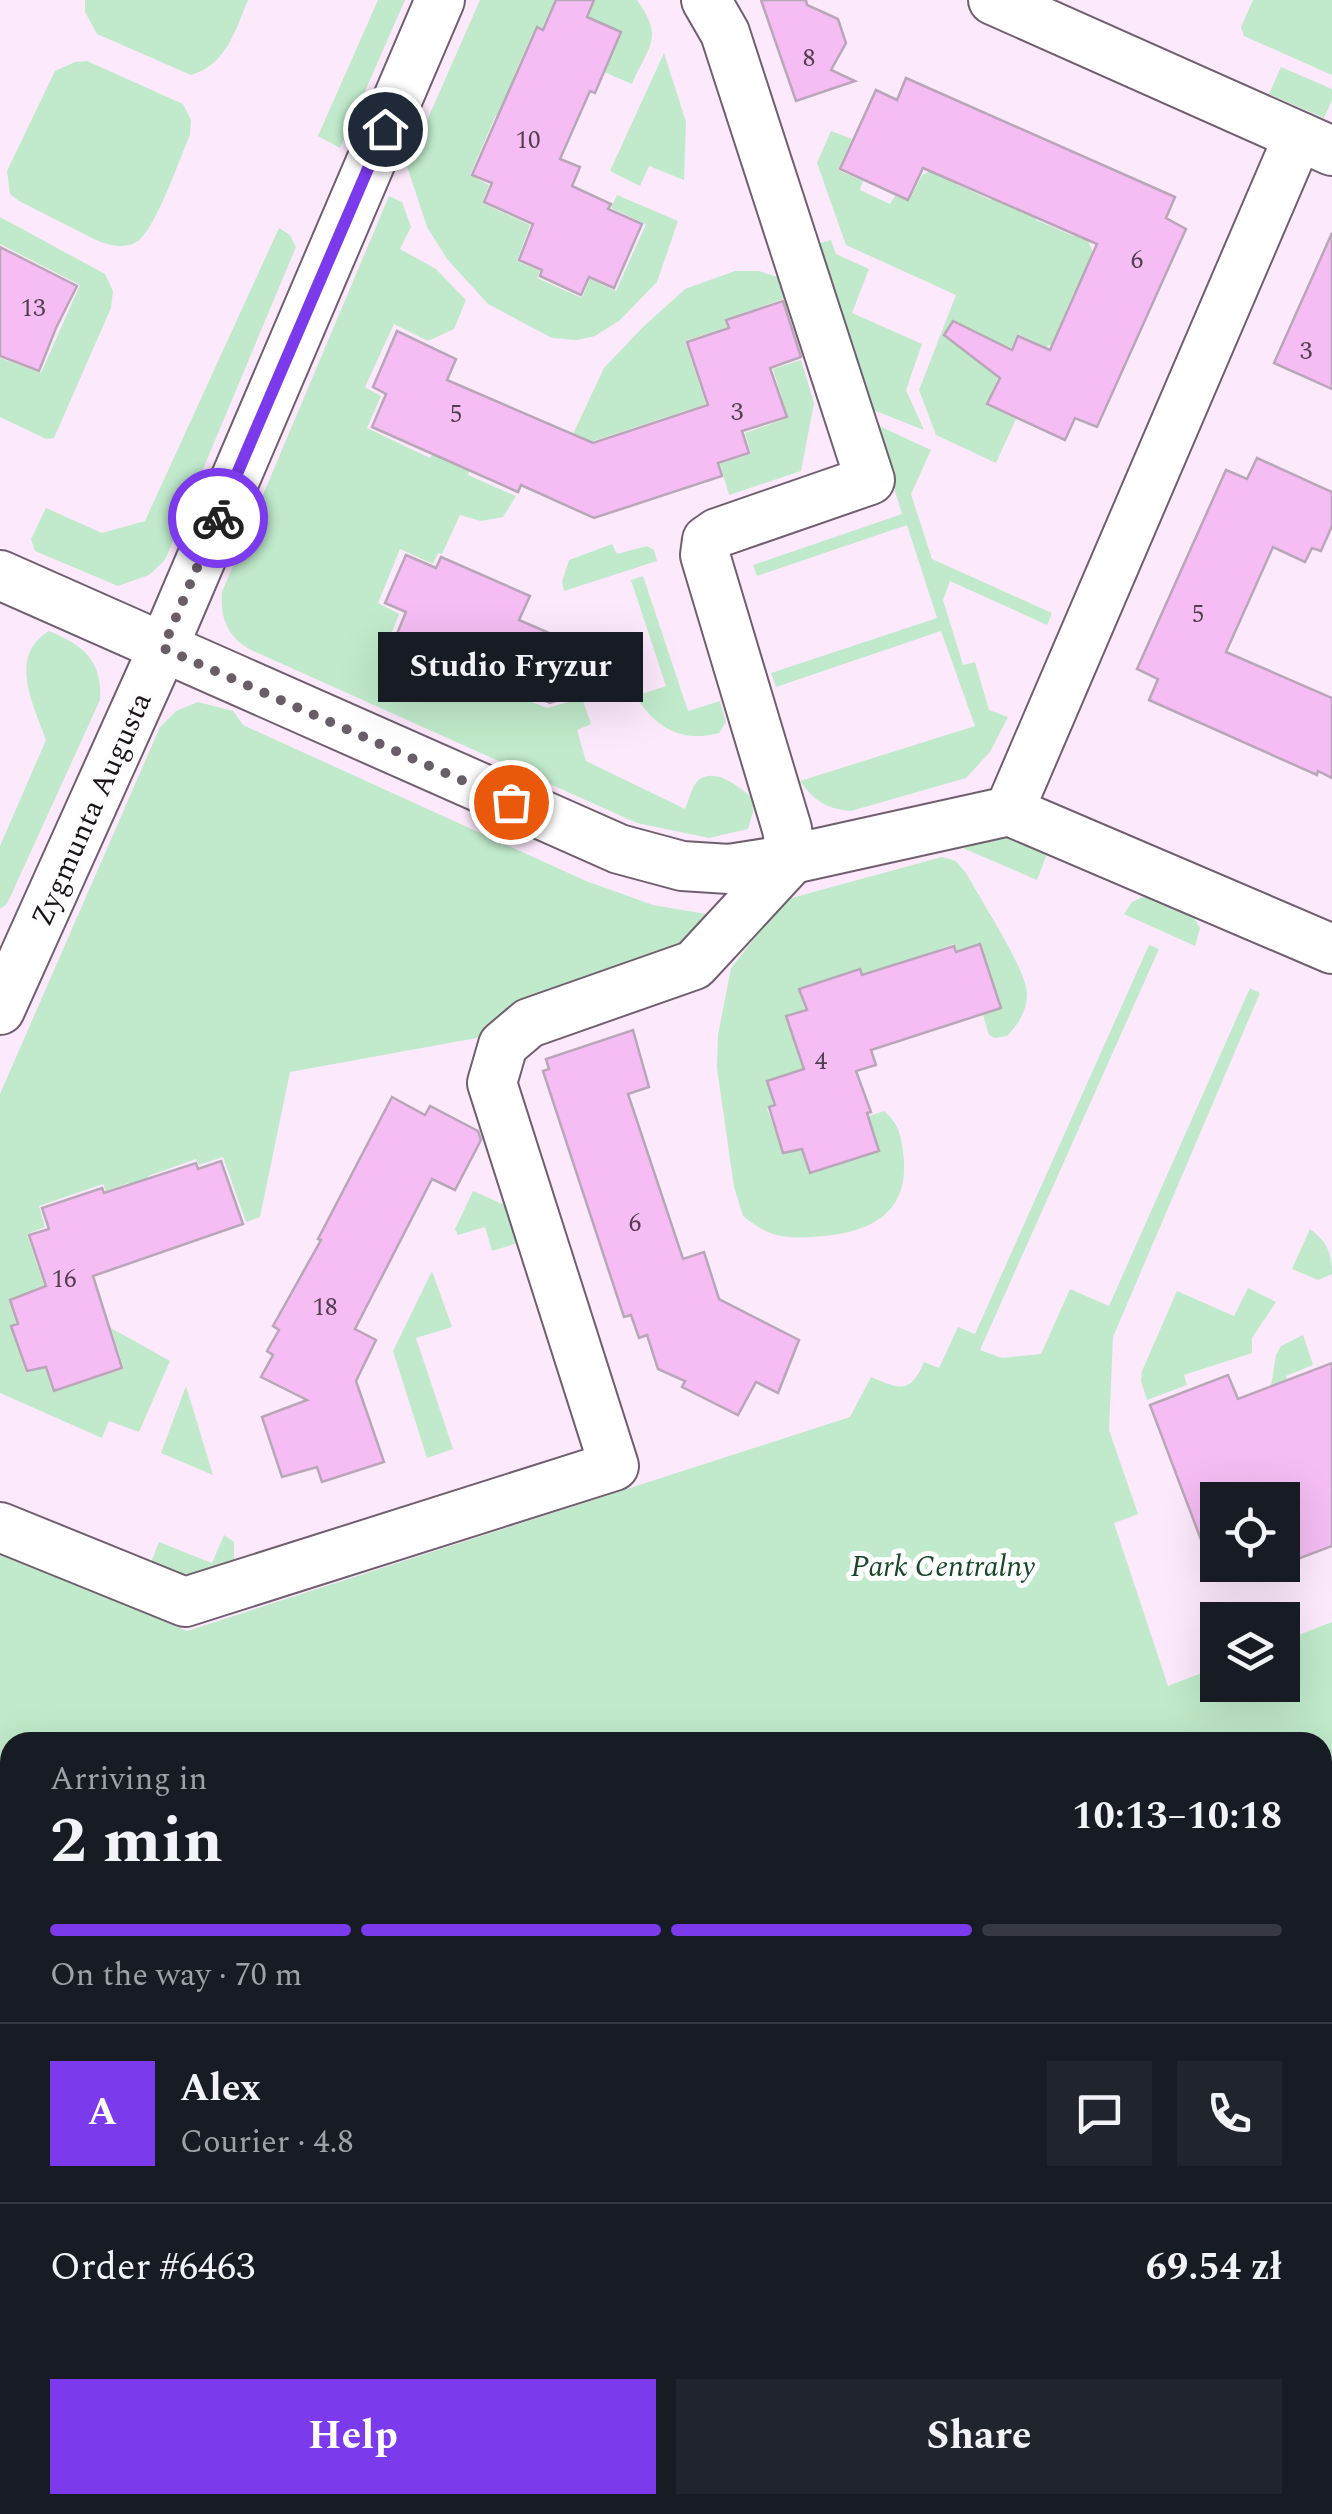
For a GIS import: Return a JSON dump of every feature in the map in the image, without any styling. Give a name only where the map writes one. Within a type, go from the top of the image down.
[{"type":"street","name":"Zygmunta Augusta","points":[[0,1010],[163,648],[440,0]]},
{"type":"street","points":[[706,0],[725,33],[870,480],[717,533],[708,540],[705,555],[787,828],[792,860]]},
{"type":"street","points":[[993,0],[1315,144],[1009,811]]},
{"type":"street","points":[[0,575],[618,849],[682,866],[729,869],[792,860],[1009,811],[1332,949]]},
{"type":"street","points":[[0,1527],[186,1602],[614,1466],[492,1083],[502,1044],[529,1023],[694,965],[792,860]]},
{"type":"green space","points":[[85,0],[248,0],[221,55],[191,75],[97,34],[85,12]]},
{"type":"green space","points":[[378,0],[405,0],[340,148],[318,136]]},
{"type":"green space","points":[[480,0],[555,0],[542,28],[536,26],[515,73],[521,76],[503,117],[496,115],[470,175],[489,185],[482,203],[530,225],[517,261],[540,271],[537,278],[582,298],[590,279],[616,291],[646,224],[611,208],[617,195],[678,221],[657,282],[619,321],[595,336],[577,340],[552,338],[488,304],[447,259],[427,227],[407,166]]},
{"type":"green space","points":[[582,0],[637,0],[645,13],[651,41],[632,84],[604,72],[621,32],[587,17],[592,5]]},
{"type":"green space","points":[[1253,0],[1332,0],[1332,75],[1244,36],[1241,27]]},
{"type":"green space","points":[[664,53],[686,122],[684,180],[649,166],[640,186],[610,171]]},
{"type":"green space","points":[[87,61],[183,104],[191,120],[190,135],[159,210],[143,236],[130,245],[115,246],[96,240],[10,194],[7,171],[55,71]]},
{"type":"green space","points":[[1281,67],[1332,89],[1324,118],[1269,94]]},
{"type":"green space","points":[[831,131],[852,139],[838,170],[863,181],[860,190],[890,204],[895,196],[909,201],[922,175],[930,171],[959,176],[956,184],[991,200],[996,192],[1039,210],[1036,220],[1074,236],[1078,227],[1093,234],[1089,243],[1093,253],[1101,256],[1083,295],[1074,292],[1058,329],[1067,334],[1059,348],[1052,344],[1046,347],[1018,334],[1011,348],[1002,344],[991,371],[998,378],[986,405],[1016,419],[996,463],[936,435],[919,390],[956,295],[846,245],[817,163]]},
{"type":"green space","points":[[389,196],[402,202],[411,227],[400,249],[436,269],[466,300],[454,329],[428,341],[394,324],[365,387],[381,396],[367,428],[430,458],[435,450],[471,466],[468,475],[516,496],[503,517],[481,521],[460,515],[442,554],[438,553],[433,564],[400,549],[378,603],[399,614],[390,637],[458,667],[456,674],[505,695],[507,692],[547,708],[582,698],[591,724],[577,730],[586,761],[685,809],[697,781],[707,776],[721,778],[753,798],[748,829],[709,838],[637,823],[251,650],[227,626],[222,592]]},
{"type":"green space","points":[[0,217],[105,274],[113,291],[111,308],[54,438],[46,439],[0,417],[0,358],[41,373],[80,285],[0,244]]},
{"type":"green space","points":[[279,228],[290,235],[296,247],[165,560],[149,575],[118,586],[35,551],[31,539],[46,508],[102,533],[145,521]]},
{"type":"green space","points":[[831,240],[836,254],[869,269],[852,313],[922,344],[906,390],[924,430],[868,408],[814,245]]},
{"type":"green space","points":[[735,271],[759,271],[780,278],[804,323],[795,325],[786,298],[725,319],[727,327],[685,341],[706,404],[587,443],[573,434],[604,368],[642,328],[685,289]]},
{"type":"green space","points":[[801,360],[814,403],[801,471],[729,495],[720,464],[751,454],[745,433],[788,418],[773,369]]},
{"type":"green space","points":[[875,424],[931,450],[911,494],[932,559],[1052,613],[1047,625],[950,581],[943,600],[963,665],[975,662],[989,710],[1008,717],[990,752],[966,778],[851,811],[822,803],[800,781],[975,726],[941,631],[776,687],[771,673],[937,618],[907,525],[757,576],[753,565],[902,514]]},
{"type":"green space","points":[[612,544],[617,554],[647,546],[654,550],[657,561],[564,591],[562,582],[569,560]]},
{"type":"green space","points":[[643,576],[688,711],[720,701],[726,722],[719,733],[693,736],[671,730],[652,717],[636,696],[666,686],[631,580]]},
{"type":"green space","points":[[49,631],[72,642],[88,656],[98,675],[100,700],[7,904],[0,909],[0,846],[46,740],[26,668],[36,641]]},
{"type":"green space","points":[[198,702],[233,711],[243,725],[586,881],[653,905],[724,917],[686,957],[493,1035],[290,1072],[260,1217],[246,1222],[223,1157],[199,1165],[196,1159],[148,1176],[150,1184],[131,1190],[128,1183],[106,1191],[103,1184],[39,1206],[45,1227],[27,1234],[44,1285],[9,1300],[16,1323],[10,1326],[26,1373],[45,1368],[53,1392],[124,1369],[111,1328],[170,1361],[139,1432],[109,1421],[102,1438],[0,1393],[0,1094],[160,727],[176,711]]},
{"type":"green space","points":[[995,835],[1050,846],[1037,880],[958,846]]},
{"type":"green space","points":[[942,857],[956,861],[966,873],[1011,952],[1027,994],[1021,1017],[1007,1036],[989,1035],[983,1015],[1002,1008],[981,943],[957,951],[954,944],[908,960],[910,966],[888,973],[886,967],[862,974],[860,969],[798,988],[805,1010],[786,1017],[803,1069],[766,1081],[774,1105],[767,1108],[783,1153],[801,1150],[810,1174],[879,1151],[869,1116],[884,1111],[900,1134],[904,1172],[895,1202],[886,1214],[859,1229],[806,1237],[768,1232],[743,1216],[734,1187],[717,1068],[718,1035],[731,968],[784,900]]},
{"type":"green space","points":[[1147,895],[1190,911],[1200,928],[1195,946],[1124,914],[1132,902]]},
{"type":"green space","name":"Park Centralny","points":[[1149,945],[1159,949],[980,1350],[1002,1358],[1041,1354],[1070,1289],[1109,1306],[1250,988],[1260,993],[1113,1337],[1109,1430],[1138,1514],[1114,1523],[1168,1686],[1200,1674],[1200,1702],[1300,1702],[1300,1634],[1332,1622],[1332,1732],[0,1732],[0,1550],[187,1631],[850,1417],[871,1377],[903,1386],[914,1380],[924,1362],[939,1368],[958,1327],[975,1334]]},
{"type":"green space","points":[[473,1191],[512,1208],[518,1243],[492,1251],[485,1227],[458,1235],[455,1229]]},
{"type":"green space","points":[[1310,1229],[1324,1243],[1331,1260],[1332,1274],[1318,1280],[1292,1269]]},
{"type":"green space","points":[[432,1271],[452,1327],[416,1338],[453,1449],[427,1458],[393,1351]]},
{"type":"green space","points":[[1248,1288],[1276,1302],[1252,1338],[1252,1353],[1184,1375],[1187,1385],[1147,1400],[1142,1371],[1177,1291],[1234,1316]]},
{"type":"green space","points":[[1303,1335],[1313,1365],[1286,1376],[1331,1498],[1270,1392],[1281,1346]]},
{"type":"green space","points":[[186,1386],[213,1475],[161,1453]]},
{"type":"green space","points":[[224,1535],[234,1542],[234,1563],[187,1581],[148,1570],[159,1542],[212,1563]]},
{"type":"building","points":[[556,0],[594,0],[587,17],[621,32],[560,159],[580,167],[572,186],[611,204],[608,209],[642,224],[614,288],[589,277],[581,295],[540,276],[542,270],[519,260],[533,224],[484,202],[492,183],[472,175],[537,27],[543,30]]},
{"type":"building","points":[[761,0],[806,0],[807,5],[838,19],[846,43],[831,70],[855,81],[796,101]]},
{"type":"building","points":[[906,78],[1175,197],[1166,218],[1186,229],[1097,427],[1075,418],[1065,440],[987,404],[1000,378],[944,335],[953,321],[1012,350],[1018,336],[1050,350],[1097,244],[923,168],[908,200],[840,169],[876,90],[897,100]]},
{"type":"building","points":[[1332,233],[1332,389],[1274,363]]},
{"type":"building","points":[[0,247],[77,286],[39,371],[0,356]]},
{"type":"building","points":[[783,301],[801,357],[770,368],[787,417],[742,431],[749,453],[718,463],[722,476],[594,518],[521,485],[518,492],[372,427],[386,394],[373,387],[397,331],[456,359],[447,380],[593,443],[708,405],[687,342],[729,328],[726,320]]},
{"type":"building","points":[[1257,458],[1332,492],[1332,526],[1321,551],[1312,548],[1305,562],[1273,547],[1226,652],[1332,698],[1332,778],[1318,771],[1317,775],[1149,700],[1158,679],[1137,669],[1226,470],[1247,479]]},
{"type":"building","points":[[406,555],[436,568],[441,557],[530,596],[519,620],[563,639],[580,693],[550,703],[507,684],[504,690],[460,671],[463,665],[396,636],[406,612],[385,603]]},
{"type":"building","points":[[980,944],[1001,1008],[871,1050],[876,1065],[856,1071],[871,1112],[867,1113],[879,1151],[810,1173],[802,1149],[783,1153],[769,1107],[775,1105],[767,1081],[804,1069],[786,1016],[807,1010],[799,989],[860,969],[862,975],[954,946],[956,952]]},
{"type":"building","points":[[633,1030],[649,1087],[628,1094],[683,1259],[704,1252],[719,1299],[799,1340],[778,1393],[756,1382],[738,1415],[682,1387],[685,1381],[658,1369],[647,1335],[639,1338],[631,1315],[624,1317],[543,1071],[549,1069],[546,1059]]},
{"type":"building","points":[[392,1097],[425,1115],[430,1106],[478,1131],[481,1140],[455,1190],[432,1179],[355,1329],[376,1340],[356,1381],[384,1462],[322,1482],[317,1467],[282,1477],[262,1417],[307,1400],[261,1377],[273,1355],[267,1351],[279,1330],[273,1326]]},
{"type":"building","points":[[221,1161],[243,1224],[93,1276],[122,1368],[54,1391],[46,1367],[27,1371],[11,1326],[18,1324],[10,1300],[46,1286],[29,1235],[49,1229],[42,1208],[196,1163],[198,1169]]},
{"type":"building","points":[[1332,1363],[1332,1546],[1300,1558],[1300,1482],[1200,1482],[1200,1537],[1150,1405],[1228,1375],[1238,1399]]},
{"type":"way so far","points":[[218,518],[163,648],[511,802]]},
{"type":"place","name":"Studio Fryzur","points":[[511,802]]},
{"type":"route","points":[[218,518],[385,129]]}]
